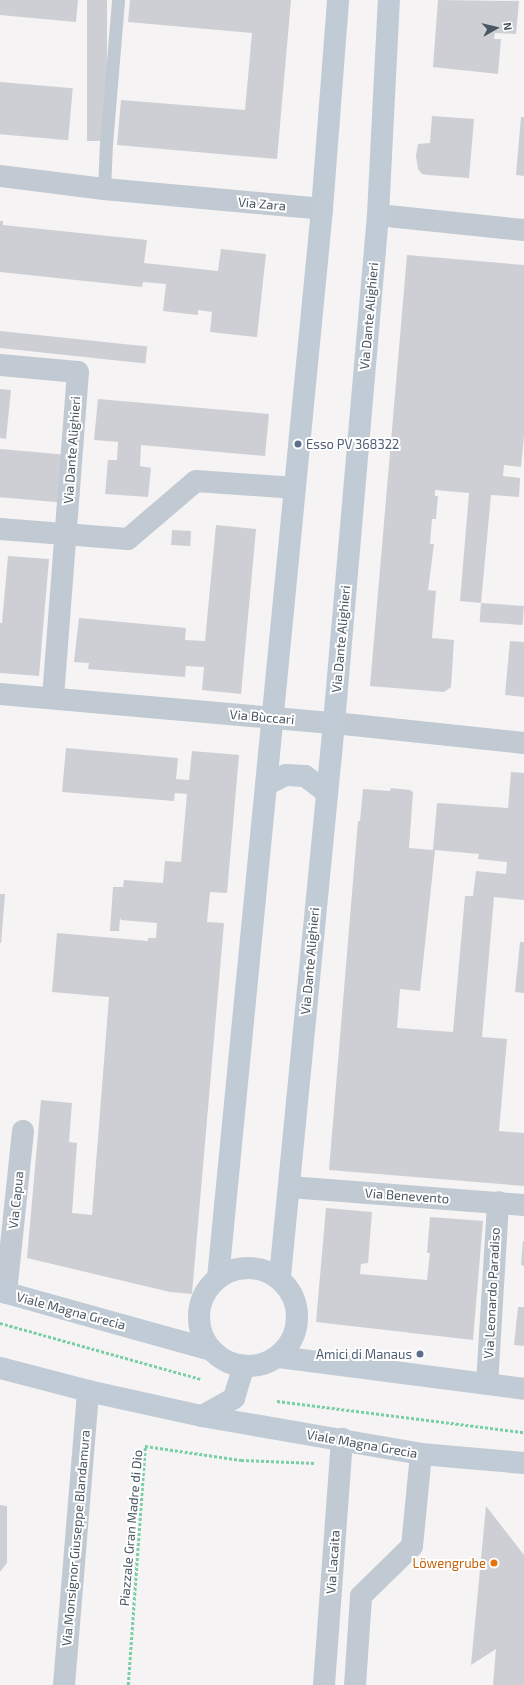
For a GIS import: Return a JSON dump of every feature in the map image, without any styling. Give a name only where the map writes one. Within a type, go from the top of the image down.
[{"type":"street","points":[[218,1278],[322,209],[338,0]]},
{"type":"street","name":"Via Dante Alighieri","points":[[280,1276],[290,1187],[326,792],[334,723],[378,215],[389,0]]},
{"type":"street","name":"Via Zara","points":[[0,176],[104,188],[322,209]]},
{"type":"street","points":[[378,215],[524,230]]},
{"type":"street","name":"Via Dante Alighieri","points":[[0,365],[78,372],[53,698]]},
{"type":"street","points":[[0,529],[128,539],[196,481],[295,488]]},
{"type":"street","name":"Via Bùccari","points":[[0,694],[273,719],[334,723],[524,743]]},
{"type":"street","points":[[266,785],[286,775],[305,776],[326,792]]},
{"type":"street","name":"Via Capua","points":[[3,1292],[22,1131]]},
{"type":"street","name":"Via Benevento","points":[[290,1187],[524,1205]]},
{"type":"street","name":"Via Leonardo Paradiso","points":[[487,1384],[498,1202]]},
{"type":"street","name":"Viale Magna Grecia","points":[[3,1292],[211,1350],[232,1364],[258,1366],[279,1357],[293,1339],[298,1317],[293,1295],[280,1276],[258,1268],[242,1267],[227,1272],[209,1286],[199,1307],[200,1330],[211,1350]]},
{"type":"street","points":[[279,1357],[524,1389]]},
{"type":"street","points":[[202,1416],[234,1398],[244,1365]]},
{"type":"street","name":"Viale Magna Grecia","points":[[0,1368],[88,1391],[202,1416],[342,1439],[421,1454],[524,1464]]},
{"type":"street","name":"Via Monsignor Giuseppe Blandamura","points":[[64,1685],[88,1391]]},
{"type":"street","name":"Via Lacaita","points":[[324,1685],[342,1439]]},
{"type":"street","points":[[355,1685],[361,1596],[412,1546],[421,1454]]},
{"type":"lane","points":[[104,188],[106,144],[118,0]]},
{"type":"path","points":[[0,1323],[200,1378]]},
{"type":"path","points":[[277,1401],[524,1432]]},
{"type":"path","name":"Piazzale Gran Madre di Dio","points":[[128,1685],[145,1446],[241,1460],[340,1464]]},
{"type":"building","points":[[0,0],[78,0],[76,22],[0,15]]},
{"type":"building","points":[[87,0],[107,0],[107,141],[87,141]]},
{"type":"building","points":[[130,0],[291,0],[277,159],[117,145],[121,100],[245,110],[252,33],[128,22]]},
{"type":"building","points":[[438,0],[519,1],[516,34],[495,33],[494,39],[501,39],[498,74],[433,67]]},
{"type":"building","points":[[0,82],[73,88],[68,140],[0,134]]},
{"type":"building","points":[[432,116],[474,119],[469,178],[422,174],[418,169],[416,156],[418,144],[430,143]]},
{"type":"building","points":[[521,117],[524,117],[524,176],[516,175]]},
{"type":"building","points":[[0,221],[3,221],[3,225],[147,240],[144,263],[218,271],[221,249],[266,254],[257,337],[210,332],[212,312],[198,310],[198,315],[163,311],[166,284],[143,282],[142,287],[0,272]]},
{"type":"building","points":[[407,255],[524,265],[524,436],[521,467],[504,465],[503,476],[520,478],[519,497],[491,495],[481,603],[460,601],[469,493],[435,490],[435,496],[438,496],[436,519],[432,519],[430,544],[434,544],[428,590],[436,591],[432,638],[454,640],[451,687],[444,692],[370,686]]},
{"type":"building","points":[[0,331],[147,346],[145,363],[0,348]]},
{"type":"building","points":[[0,389],[11,390],[6,439],[0,438]]},
{"type":"building","points":[[98,399],[269,414],[265,456],[141,445],[140,466],[151,468],[148,497],[105,494],[108,460],[117,460],[118,442],[94,440]]},
{"type":"building","points":[[0,449],[63,454],[59,502],[0,497]]},
{"type":"building","points":[[216,525],[256,529],[241,694],[202,690],[204,667],[186,666],[185,677],[88,669],[89,663],[74,662],[79,618],[186,628],[185,640],[205,641]]},
{"type":"building","points":[[172,530],[191,531],[190,546],[171,545]]},
{"type":"building","points":[[8,556],[49,559],[39,676],[0,673],[0,623],[2,623]]},
{"type":"building","points":[[481,603],[524,606],[523,625],[480,622]]},
{"type":"building","points":[[510,641],[524,642],[524,697],[505,695]]},
{"type":"building","points":[[66,748],[178,758],[176,779],[189,780],[192,751],[239,755],[227,893],[210,892],[207,922],[224,923],[192,1294],[170,1292],[27,1258],[41,1100],[72,1103],[69,1142],[77,1143],[72,1213],[92,1215],[109,997],[52,992],[57,933],[148,941],[148,938],[156,938],[157,923],[121,920],[120,918],[119,931],[110,931],[113,887],[123,887],[124,880],[163,883],[165,861],[181,862],[187,794],[175,793],[174,801],[62,792]]},
{"type":"building","points":[[511,772],[524,773],[524,900],[494,897],[482,1037],[507,1039],[499,1131],[524,1133],[524,1186],[329,1170],[358,821],[360,821],[363,789],[390,791],[391,788],[410,790],[413,792],[409,848],[433,850],[437,803],[508,808]],"holes":[[[435,850],[479,854],[478,859],[507,862],[506,874],[476,871],[473,896],[465,896],[453,1032],[397,1028],[400,989],[420,991]]]},
{"type":"building","points":[[0,894],[5,894],[1,943],[0,943]]},
{"type":"building","points":[[520,942],[524,942],[524,993],[515,992]]},
{"type":"building","points":[[326,1208],[372,1212],[368,1263],[361,1264],[360,1274],[427,1280],[430,1253],[427,1253],[430,1217],[483,1221],[473,1340],[316,1322]]},
{"type":"building","points":[[524,1241],[524,1266],[521,1265]]},
{"type":"building","points":[[518,1307],[524,1307],[524,1346],[514,1345]]},
{"type":"building","points":[[0,1505],[7,1506],[7,1563],[0,1572]]},
{"type":"building","points":[[486,1506],[524,1555],[524,1685],[493,1685],[496,1649],[471,1665]]},
{"type":"place","name":"Esso PV 368322","points":[[298,444]]},
{"type":"place","name":"Amici di Manaus","points":[[420,1354]]},
{"type":"place","name":"Löwengrube","points":[[494,1563]]}]
